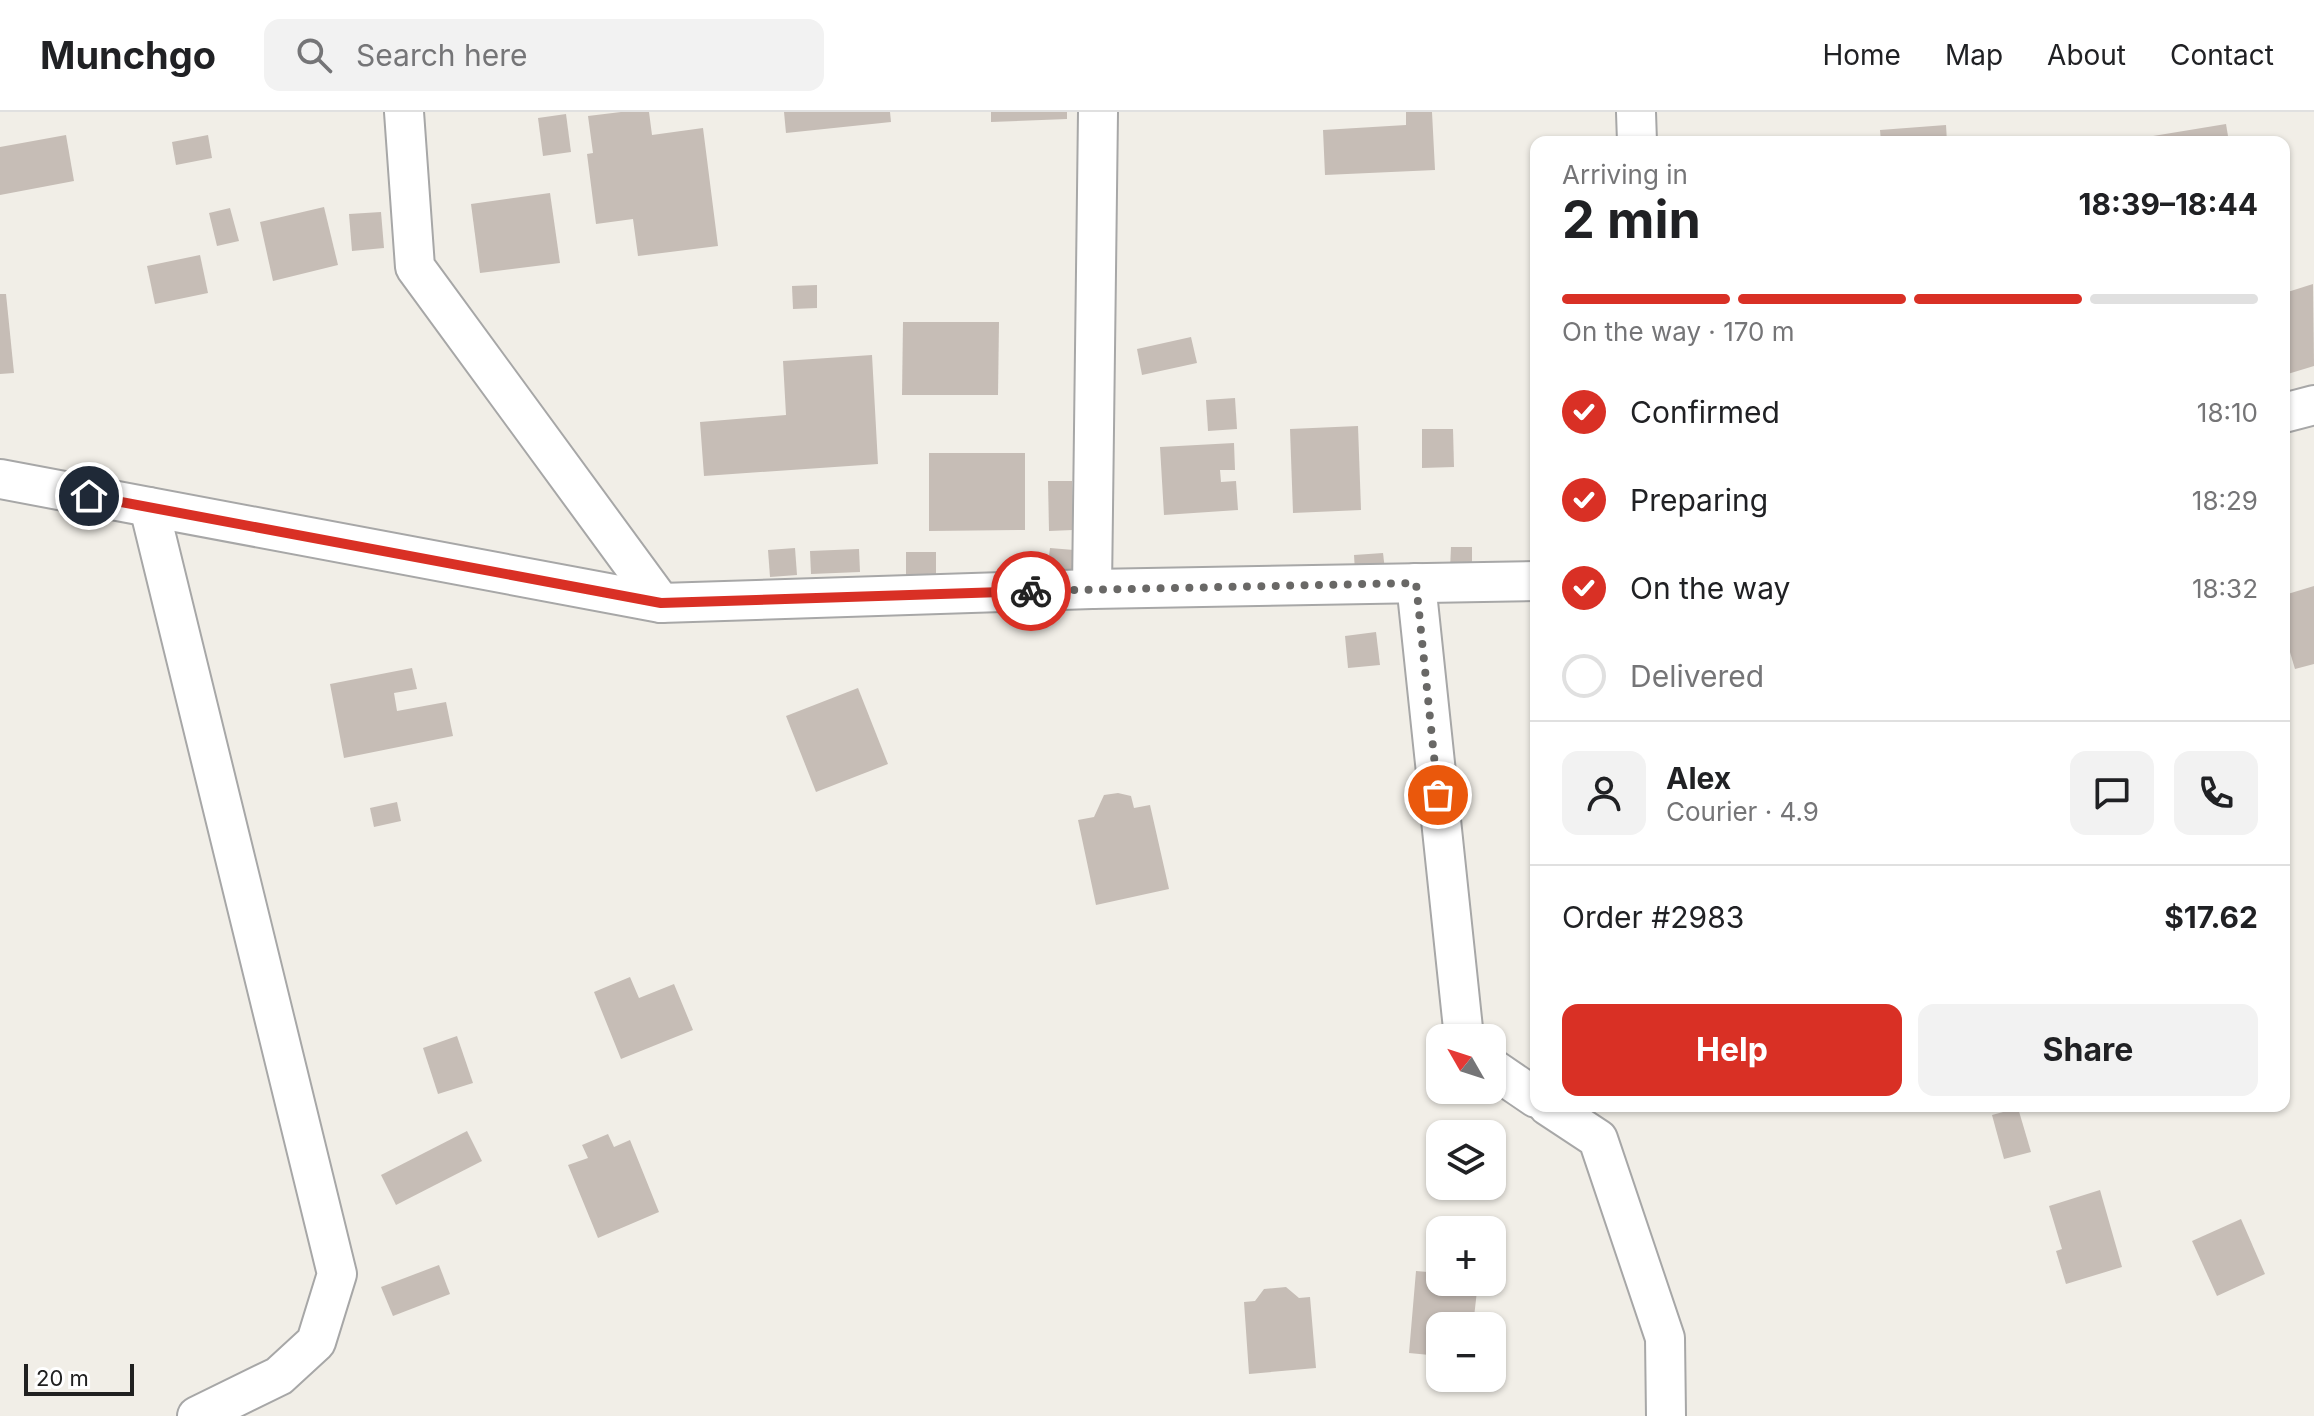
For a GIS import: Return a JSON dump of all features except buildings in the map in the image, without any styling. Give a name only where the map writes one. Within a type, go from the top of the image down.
[{"type":"street","points":[[404,112],[415,267],[661,603]]},
{"type":"street","points":[[1092,589],[1098,112]]},
{"type":"street","points":[[1636,112],[1637,136]]},
{"type":"street","points":[[2290,411],[2314,405]]},
{"type":"street","points":[[0,479],[661,603],[1092,589],[1530,581]]},
{"type":"street","points":[[149,507],[337,1274],[316,1342],[279,1376],[197,1416]]},
{"type":"street","points":[[1416,583],[1463,1024]]},
{"type":"street","points":[[1506,1078],[1530,1094]]},
{"type":"street","points":[[1557,1112],[1598,1139],[1665,1338],[1666,1416]]},
{"type":"way so far","points":[[1031,591],[1416,583],[1438,795]]},
{"type":"route","points":[[89,496],[661,603],[1031,591]]}]
